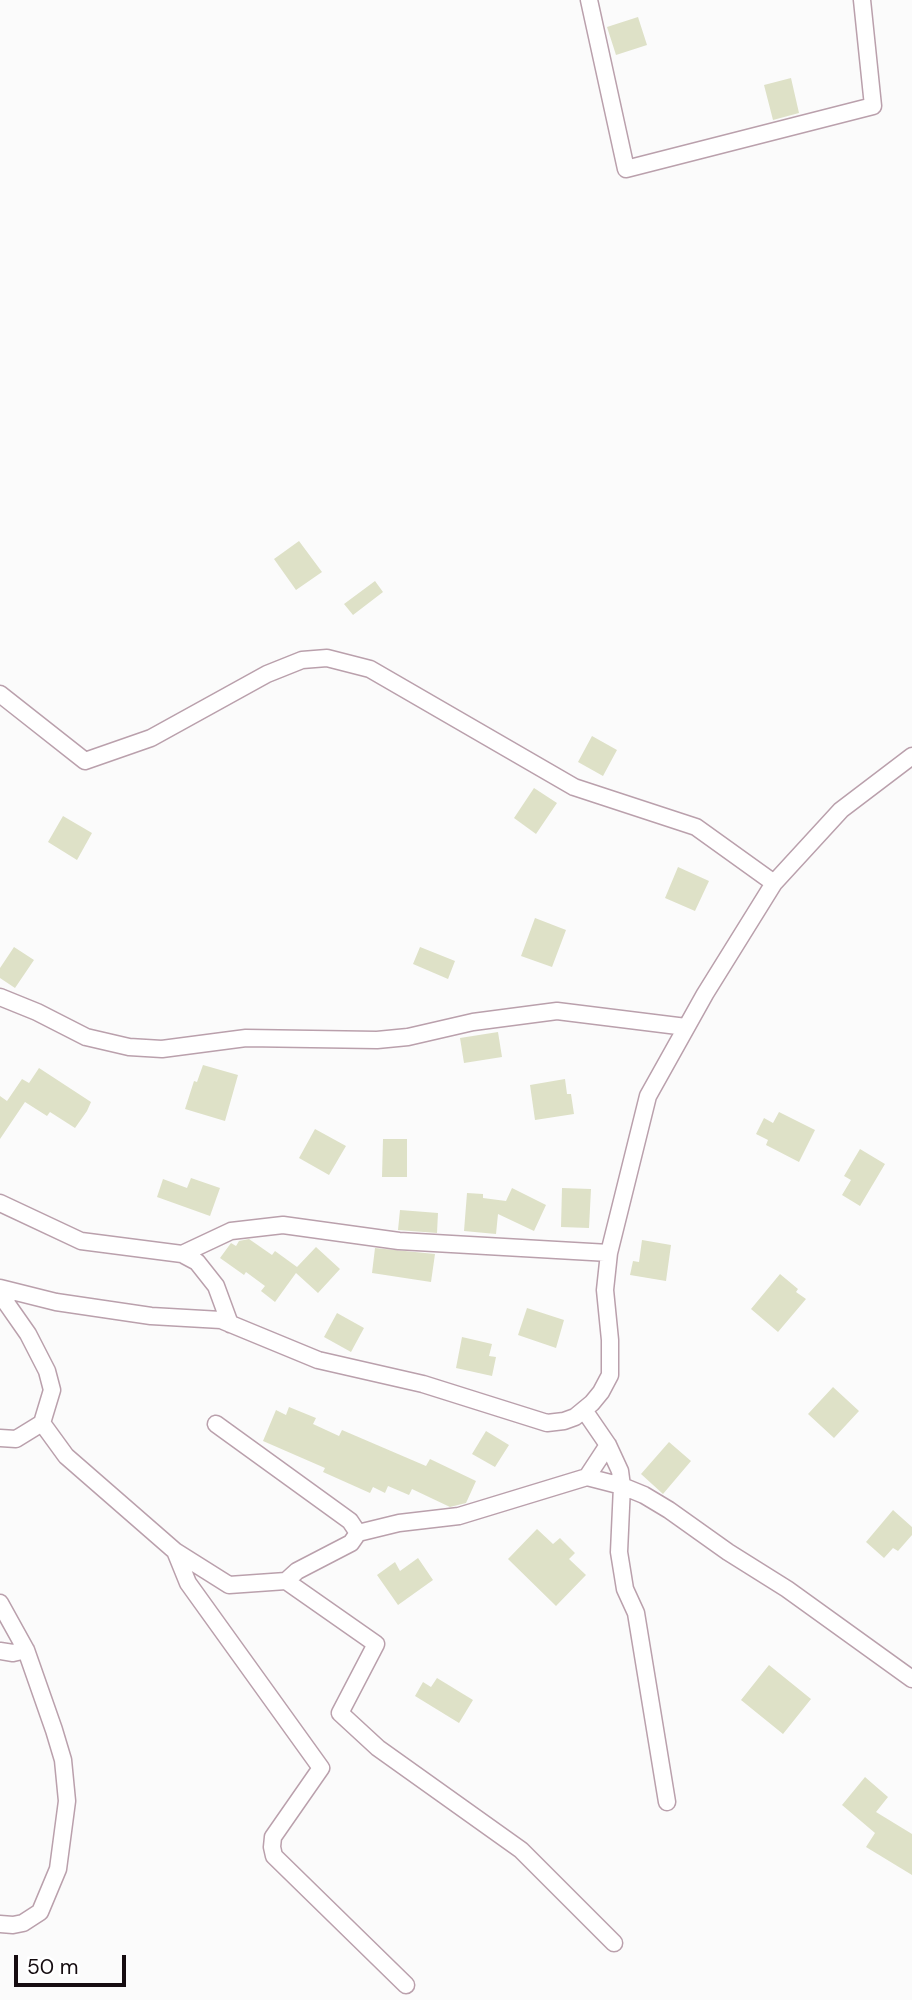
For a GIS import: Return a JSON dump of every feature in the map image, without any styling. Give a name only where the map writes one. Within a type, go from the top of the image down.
[{"type":"street","points":[[589,0],[626,169],[873,106],[862,0]]},
{"type":"street","points":[[0,694],[85,761],[151,738],[267,674],[302,660],[327,657],[370,670],[574,787],[696,827],[774,883]]},
{"type":"street","points":[[3,1300],[69,1304],[151,1316],[221,1320],[318,1360],[423,1384],[547,1423],[564,1421],[584,1410],[601,1392],[610,1375],[605,1290],[609,1253],[648,1096],[774,883],[841,810],[912,756]]},
{"type":"street","points":[[0,997],[86,1037],[129,1047],[162,1049],[246,1038],[377,1040],[408,1037],[473,1022],[557,1010],[687,1027]]},
{"type":"street","points":[[0,1203],[81,1241],[182,1254],[197,1262],[216,1286],[230,1324]]},
{"type":"street","points":[[182,1254],[231,1231],[283,1225],[399,1241],[609,1253]]},
{"type":"street","points":[[0,1438],[16,1438],[42,1423],[52,1390],[47,1371],[28,1334],[3,1300]]},
{"type":"street","points":[[584,1410],[608,1445],[620,1471],[622,1486],[619,1552],[625,1589],[636,1614],[667,1802]]},
{"type":"street","points":[[42,1423],[66,1456],[175,1551],[229,1585],[286,1581],[351,1542],[358,1533],[399,1523],[459,1517],[587,1477],[622,1486],[669,1510],[787,1589],[912,1679]]},
{"type":"street","points":[[216,1424],[350,1521],[358,1533]]},
{"type":"street","points":[[587,1477],[608,1445]]},
{"type":"street","points":[[175,1551],[188,1583],[321,1768],[273,1837],[271,1847],[274,1856],[405,1984]]},
{"type":"street","points":[[286,1581],[376,1644],[340,1713],[378,1748],[521,1850],[614,1943]]},
{"type":"street","points":[[0,1603],[26,1650],[63,1760],[67,1801],[58,1869],[40,1912],[23,1923],[0,1924]]},
{"type":"street","points":[[0,1651],[13,1653],[26,1650]]},
{"type":"building","points":[[638,17],[647,45],[616,55],[607,27]]},
{"type":"building","points":[[791,78],[799,113],[773,120],[764,85]]},
{"type":"building","points":[[299,541],[322,572],[296,590],[274,559]]},
{"type":"building","points":[[375,581],[383,592],[353,615],[344,604]]},
{"type":"building","points":[[592,736],[617,750],[603,776],[578,762]]},
{"type":"building","points":[[534,788],[557,803],[536,834],[514,818]]},
{"type":"building","points":[[63,816],[92,833],[77,860],[48,842]]},
{"type":"building","points":[[678,867],[709,881],[695,911],[665,898]]},
{"type":"building","points":[[535,918],[566,930],[552,967],[521,956]]},
{"type":"building","points":[[14,947],[34,960],[15,988],[0,978],[0,968]]},
{"type":"building","points":[[420,947],[455,961],[448,979],[413,964]]},
{"type":"building","points":[[498,1032],[502,1057],[464,1063],[460,1038]]},
{"type":"building","points":[[203,1065],[238,1075],[225,1121],[185,1109],[194,1081],[197,1082]]},
{"type":"building","points":[[39,1068],[91,1102],[87,1111],[75,1128],[50,1112],[47,1116],[25,1102],[0,1139],[0,1096],[7,1101],[22,1079],[29,1083]]},
{"type":"building","points":[[565,1079],[574,1114],[535,1120],[530,1085]]},
{"type":"building","points":[[779,1112],[815,1130],[799,1162],[766,1145],[768,1140],[756,1134],[764,1118],[773,1123]]},
{"type":"building","points":[[315,1129],[346,1146],[329,1175],[299,1158]]},
{"type":"building","points":[[383,1139],[407,1139],[407,1177],[382,1177]]},
{"type":"building","points":[[860,1149],[885,1164],[860,1206],[842,1195],[851,1180],[844,1176]]},
{"type":"building","points":[[191,1178],[220,1188],[210,1216],[157,1197],[163,1179],[187,1188]]},
{"type":"building","points":[[512,1188],[546,1205],[534,1231],[498,1214],[496,1234],[464,1231],[467,1193],[483,1194],[483,1198],[506,1201]]},
{"type":"building","points":[[562,1188],[591,1189],[589,1228],[561,1227]]},
{"type":"building","points":[[400,1210],[438,1213],[437,1233],[398,1230]]},
{"type":"building","points":[[249,1239],[272,1255],[275,1251],[297,1267],[316,1247],[340,1269],[318,1293],[296,1273],[275,1302],[261,1291],[265,1286],[220,1258],[231,1243],[236,1246],[239,1241]]},
{"type":"building","points":[[642,1240],[671,1245],[666,1281],[630,1275],[633,1261],[639,1262]]},
{"type":"building","points":[[375,1248],[435,1254],[431,1282],[372,1273]]},
{"type":"building","points":[[780,1274],[806,1299],[778,1332],[751,1309]]},
{"type":"building","points":[[527,1308],[564,1320],[556,1348],[518,1335]]},
{"type":"building","points":[[337,1313],[364,1328],[351,1352],[324,1337]]},
{"type":"building","points":[[462,1337],[492,1344],[489,1356],[496,1357],[492,1376],[456,1368]]},
{"type":"building","points":[[833,1387],[859,1411],[834,1438],[808,1414]]},
{"type":"building","points":[[289,1407],[316,1418],[313,1424],[339,1436],[342,1430],[426,1466],[430,1459],[476,1481],[466,1503],[450,1507],[412,1489],[409,1495],[388,1486],[385,1493],[373,1487],[370,1493],[323,1472],[325,1468],[263,1441],[276,1410],[286,1415]]},
{"type":"building","points":[[486,1431],[509,1445],[495,1467],[472,1454]]},
{"type":"building","points":[[669,1442],[691,1461],[663,1494],[641,1474]]},
{"type":"building","points":[[893,1510],[912,1527],[912,1535],[898,1551],[893,1548],[884,1558],[866,1542]]},
{"type":"building","points":[[537,1529],[553,1544],[560,1538],[575,1553],[569,1559],[586,1575],[556,1606],[508,1559]]},
{"type":"building","points":[[418,1558],[433,1580],[398,1605],[377,1575],[395,1562],[400,1571]]},
{"type":"building","points":[[769,1665],[811,1699],[783,1734],[741,1700]]},
{"type":"building","points":[[437,1678],[473,1700],[459,1723],[415,1696],[423,1682],[431,1687]]},
{"type":"building","points":[[865,1777],[888,1797],[876,1812],[912,1834],[912,1875],[866,1847],[875,1833],[842,1805]]}]
